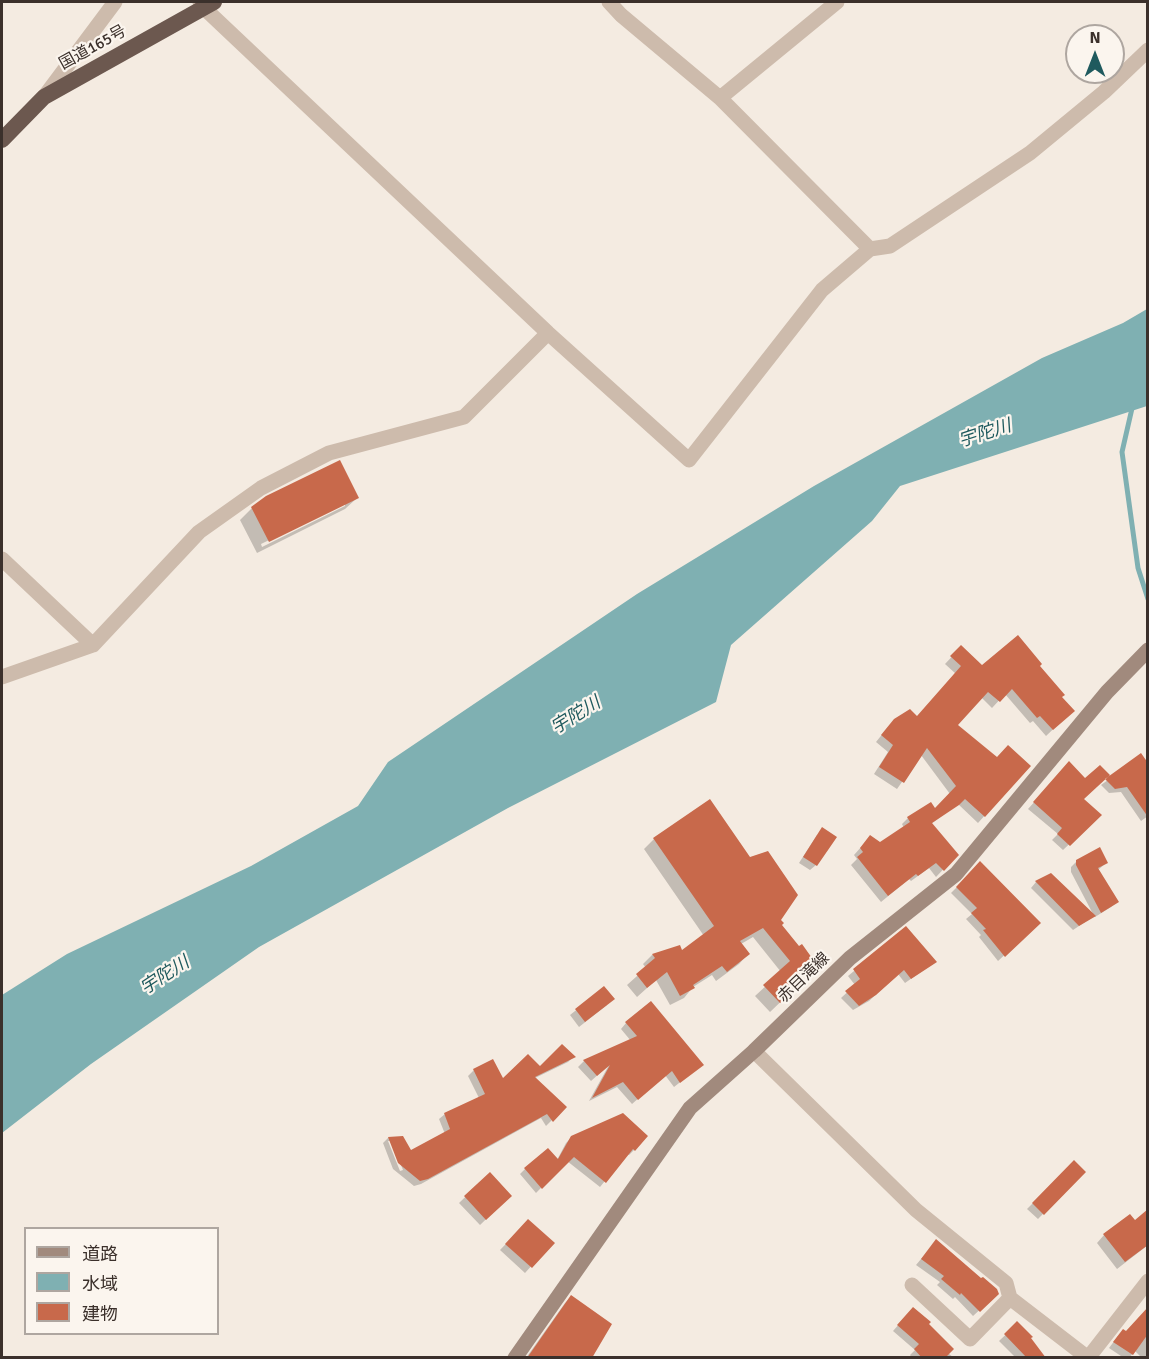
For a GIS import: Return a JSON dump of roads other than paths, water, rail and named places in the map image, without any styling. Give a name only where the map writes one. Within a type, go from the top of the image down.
[{"type":"highway","name":"国道165号","points":[[2,140],[44,97],[206,3]]},
{"type":"main road","name":"赤目滝線","points":[[515,1358],[690,1108],[754,1051],[850,958],[956,874],[1107,692],[1148,650]]},
{"type":"street","points":[[44,97],[115,2]]},
{"type":"street","points":[[609,2],[621,15],[720,98],[870,249]]},
{"type":"street","points":[[720,98],[837,2]]},
{"type":"street","points":[[206,3],[548,333],[689,460],[822,290],[870,249],[890,246],[1030,153],[1104,92],[1148,50]]},
{"type":"street","points":[[2,677],[93,645],[199,532],[261,488],[329,453],[464,417],[548,333]]},
{"type":"street","points":[[2,559],[93,645]]},
{"type":"street","points":[[754,1051],[916,1210],[1006,1283],[1010,1298],[1088,1358],[1148,1281]]},
{"type":"street","points":[[912,1285],[970,1339],[1010,1298]]},
{"type":"water","name":"宇陀川","points":[[1147,309],[1147,406],[900,486],[872,521],[731,645],[716,702],[508,808],[259,947],[91,1064],[2,1133],[2,995],[67,954],[251,866],[358,806],[388,762],[637,594],[814,486],[1042,358],[1123,323]]},
{"type":"waterway","points":[[1133,404],[1122,452],[1138,568],[1148,599]]}]
